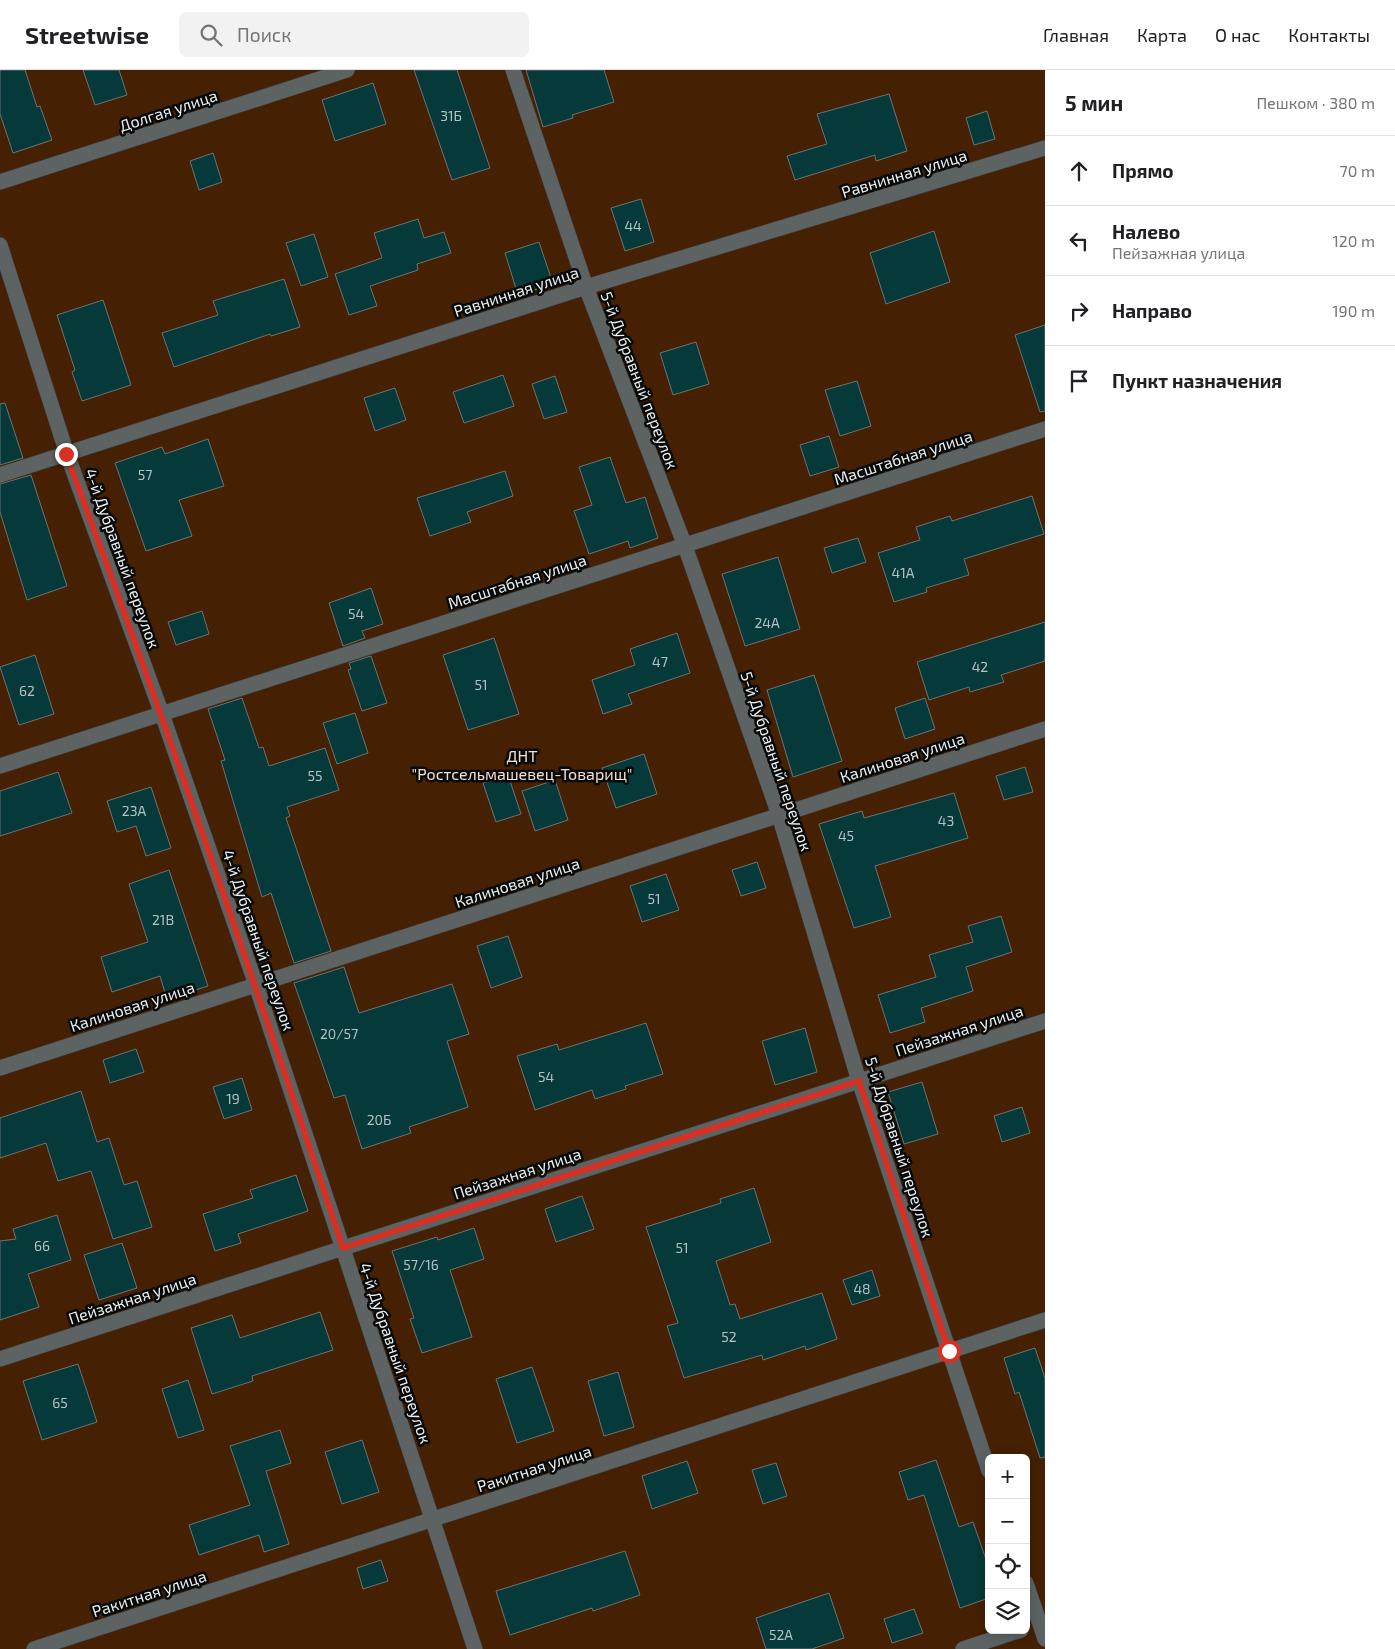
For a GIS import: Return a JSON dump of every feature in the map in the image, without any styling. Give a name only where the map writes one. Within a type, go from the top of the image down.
[{"type":"lane","name":"Долгая улица","points":[[0,182],[347,70]]},
{"type":"lane","name":"5-й Дубравный переулок","points":[[512,70],[586,287],[685,546],[779,815],[859,1081],[985,1459]]},
{"type":"lane","name":"Равнинная улица","points":[[0,475],[586,287],[1045,148]]},
{"type":"lane","name":"4-й Дубравный переулок","points":[[0,245],[66,454],[162,714],[256,984],[434,1519],[475,1649]]},
{"type":"lane","name":"Масштабная улица","points":[[0,766],[1045,429]]},
{"type":"lane","name":"Калиновая улица","points":[[0,1068],[1045,729]]},
{"type":"lane","name":"Пейзажная улица","points":[[0,1359],[1045,1021]]},
{"type":"lane","name":"Ракитная улица","points":[[34,1649],[1045,1320]]},
{"type":"lane","points":[[1028,1589],[1037,1625],[1045,1639]]},
{"type":"lane","points":[[963,1649],[1009,1634]]},
{"type":"green space","name":"ДНТ \"Ростсельмашевец-Товарищ\"","points":[[0,70],[1045,70],[1045,1649],[0,1649]]},
{"type":"building","points":[[0,70],[25,70],[37,107],[40,106],[52,140],[13,153],[0,114]]},
{"type":"building","points":[[83,70],[119,70],[127,95],[95,105]]},
{"type":"building","points":[[414,70],[457,70],[490,168],[452,180]]},
{"type":"building","points":[[526,70],[604,70],[614,102],[572,115],[573,118],[543,127]]},
{"type":"building","points":[[373,83],[386,124],[335,141],[322,100]]},
{"type":"building","points":[[889,94],[907,151],[876,161],[875,155],[795,180],[787,156],[827,144],[817,114]]},
{"type":"building","points":[[987,111],[995,139],[974,145],[966,118]]},
{"type":"building","points":[[213,153],[222,182],[199,190],[190,161]]},
{"type":"building","points":[[641,199],[654,242],[625,251],[611,208]]},
{"type":"building","points":[[418,219],[424,238],[444,232],[451,253],[417,264],[418,270],[370,286],[377,306],[349,315],[335,274],[382,258],[374,233]]},
{"type":"building","points":[[934,231],[950,282],[886,304],[870,253]]},
{"type":"building","points":[[314,234],[328,277],[301,286],[286,243]]},
{"type":"building","points":[[539,242],[553,284],[518,295],[505,253]]},
{"type":"building","points":[[284,279],[300,327],[271,336],[270,334],[174,367],[162,333],[218,315],[213,301]]},
{"type":"building","points":[[103,300],[131,385],[82,401],[72,372],[75,370],[57,315]]},
{"type":"building","points":[[1045,325],[1045,411],[1040,412],[1015,335]]},
{"type":"building","points":[[696,342],[709,384],[673,395],[660,353]]},
{"type":"building","points":[[503,375],[514,406],[464,423],[453,392]]},
{"type":"building","points":[[555,376],[567,412],[544,419],[532,384]]},
{"type":"building","points":[[857,381],[871,426],[840,436],[825,390]]},
{"type":"building","points":[[395,388],[406,420],[375,431],[364,398]]},
{"type":"building","points":[[5,403],[23,458],[0,465],[0,404]]},
{"type":"building","points":[[829,436],[839,467],[810,476],[800,445]]},
{"type":"building","points":[[208,439],[224,486],[179,500],[192,536],[146,551],[115,463],[162,447],[165,454]]},
{"type":"building","points":[[610,457],[626,503],[645,497],[658,538],[630,548],[628,541],[589,554],[574,511],[592,505],[579,467]]},
{"type":"building","points":[[505,471],[513,496],[467,512],[471,522],[430,536],[417,498]]},
{"type":"building","points":[[31,475],[67,586],[27,600],[0,512],[0,484]]},
{"type":"building","points":[[1032,496],[1044,534],[964,559],[969,575],[926,588],[927,592],[894,602],[878,553],[920,540],[916,527],[950,516],[952,521]]},
{"type":"building","points":[[858,538],[866,562],[832,573],[824,548]]},
{"type":"building","points":[[778,557],[800,629],[745,646],[722,574]]},
{"type":"building","points":[[371,588],[383,624],[362,631],[365,638],[343,646],[329,603]]},
{"type":"building","points":[[202,611],[209,634],[176,645],[168,622]]},
{"type":"building","points":[[1045,622],[1045,661],[1001,675],[1004,682],[970,692],[969,687],[929,700],[917,662]]},
{"type":"building","points":[[677,633],[690,673],[628,694],[632,704],[603,714],[592,680],[635,665],[630,649]]},
{"type":"building","points":[[494,638],[519,714],[468,730],[443,655]]},
{"type":"building","points":[[35,655],[54,714],[19,725],[0,667]]},
{"type":"building","points":[[371,656],[387,703],[362,711],[348,670],[351,669],[349,663]]},
{"type":"building","points":[[814,675],[842,761],[793,777],[767,690]]},
{"type":"building","points":[[242,698],[259,748],[263,747],[269,766],[325,748],[339,790],[287,807],[290,816],[286,818],[331,951],[294,963],[271,893],[262,897],[221,761],[225,760],[208,709]]},
{"type":"building","points":[[925,698],[935,729],[905,739],[895,708]]},
{"type":"building","points":[[355,713],[368,753],[337,764],[323,723]]},
{"type":"building","points":[[644,754],[657,794],[616,808],[602,768]]},
{"type":"building","points":[[1025,767],[1033,792],[1004,800],[996,776]]},
{"type":"building","points":[[58,772],[72,813],[0,836],[0,791]]},
{"type":"building","points":[[508,775],[521,814],[496,822],[483,783]]},
{"type":"building","points":[[555,780],[568,820],[535,831],[522,791]]},
{"type":"building","points":[[151,787],[171,848],[146,856],[136,826],[117,832],[107,801]]},
{"type":"building","points":[[954,793],[968,838],[875,866],[891,917],[854,928],[819,824],[862,811],[864,818]]},
{"type":"building","points":[[757,862],[766,888],[741,896],[732,870]]},
{"type":"building","points":[[169,870],[208,986],[167,999],[160,976],[112,992],[101,957],[148,942],[129,884]]},
{"type":"building","points":[[666,874],[679,910],[642,922],[630,886]]},
{"type":"building","points":[[1001,916],[1012,952],[966,967],[973,991],[921,1008],[925,1022],[890,1033],[878,995],[936,977],[929,955],[973,942],[968,926]]},
{"type":"building","points":[[508,936],[522,977],[491,988],[477,946]]},
{"type":"building","points":[[344,967],[359,1013],[452,984],[469,1034],[447,1041],[468,1107],[409,1127],[411,1133],[362,1149],[345,1095],[334,1098],[294,983]]},
{"type":"building","points":[[646,1023],[663,1074],[625,1086],[626,1089],[595,1099],[592,1090],[535,1110],[517,1056],[557,1044],[559,1050]]},
{"type":"building","points":[[805,1028],[817,1072],[775,1085],[762,1041]]},
{"type":"building","points":[[136,1049],[144,1072],[110,1083],[103,1060]]},
{"type":"building","points":[[242,1078],[252,1110],[224,1119],[213,1087]]},
{"type":"building","points":[[922,1082],[938,1134],[904,1144],[888,1092]]},
{"type":"building","points":[[81,1091],[97,1142],[109,1138],[124,1185],[137,1181],[152,1227],[113,1239],[91,1171],[58,1181],[46,1143],[0,1158],[0,1118]]},
{"type":"building","points":[[1022,1107],[1030,1133],[1002,1142],[994,1116]]},
{"type":"building","points":[[296,1175],[308,1211],[238,1234],[241,1243],[215,1251],[203,1214],[253,1198],[250,1190]]},
{"type":"building","points":[[754,1188],[771,1242],[716,1261],[730,1305],[735,1304],[740,1319],[822,1293],[837,1339],[806,1350],[805,1346],[763,1360],[762,1355],[684,1378],[667,1326],[678,1323],[646,1227],[721,1203],[720,1199]]},
{"type":"building","points":[[582,1196],[594,1229],[556,1242],[545,1209]]},
{"type":"building","points":[[57,1215],[71,1260],[28,1274],[39,1307],[0,1320],[0,1241],[16,1239],[13,1229]]},
{"type":"building","points":[[474,1228],[484,1259],[450,1270],[472,1337],[422,1353],[410,1319],[414,1318],[392,1251],[437,1237],[438,1240]]},
{"type":"building","points":[[122,1243],[137,1288],[99,1300],[84,1255]]},
{"type":"building","points":[[872,1270],[880,1296],[852,1305],[843,1280]]},
{"type":"building","points":[[320,1312],[333,1350],[252,1376],[253,1381],[212,1394],[191,1328],[232,1315],[240,1338]]},
{"type":"building","points":[[1035,1348],[1045,1378],[1045,1457],[1040,1458],[1019,1392],[1015,1394],[1004,1358]]},
{"type":"building","points":[[78,1364],[97,1422],[42,1440],[23,1381]]},
{"type":"building","points":[[532,1367],[554,1431],[517,1443],[496,1379]]},
{"type":"building","points":[[618,1372],[634,1427],[604,1436],[588,1381]]},
{"type":"building","points":[[188,1380],[204,1430],[178,1438],[162,1389]]},
{"type":"building","points":[[280,1430],[291,1463],[266,1471],[289,1544],[264,1552],[259,1535],[199,1555],[189,1525],[250,1505],[230,1446]]},
{"type":"building","points":[[362,1440],[379,1492],[342,1504],[325,1452]]},
{"type":"building","points":[[936,1460],[959,1527],[973,1522],[985,1556],[985,1599],[960,1608],[924,1495],[908,1500],[899,1472]]},
{"type":"building","points":[[687,1461],[698,1493],[652,1509],[642,1476]]},
{"type":"building","points":[[776,1463],[787,1496],[763,1504],[752,1470]]},
{"type":"building","points":[[625,1551],[640,1595],[593,1611],[592,1608],[510,1635],[496,1591]]},
{"type":"building","points":[[381,1560],[388,1581],[363,1589],[357,1568]]},
{"type":"building","points":[[829,1593],[844,1638],[812,1649],[766,1649],[756,1618]]},
{"type":"building","points":[[914,1609],[923,1633],[892,1643],[884,1619]]},
{"type":"route","points":[[66,454],[162,714],[256,984],[343,1248],[859,1081],[949,1351]]}]
